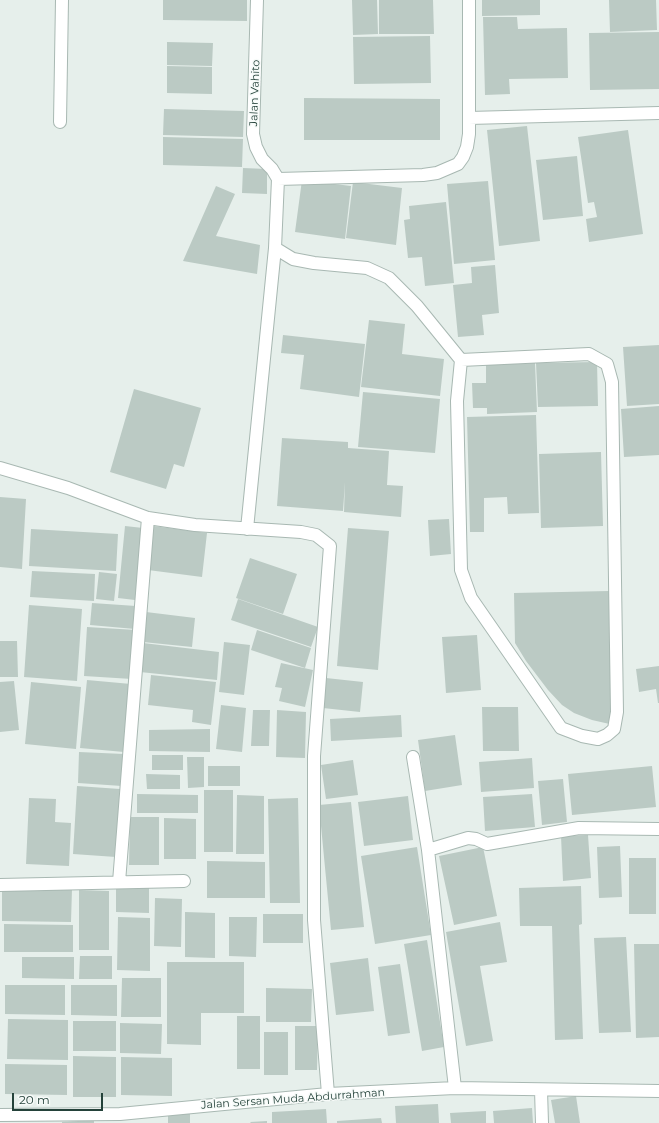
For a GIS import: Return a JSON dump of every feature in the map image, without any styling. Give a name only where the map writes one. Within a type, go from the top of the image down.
[{"type":"street","points":[[60,122],[62,0]]},
{"type":"street","name":"Jalan Vahito","points":[[257,0],[253,134],[256,147],[262,159],[278,178]]},
{"type":"street","points":[[247,527],[275,248],[278,178],[437,173],[458,164],[468,147],[470,134],[469,0]]},
{"type":"street","points":[[469,118],[659,113]]},
{"type":"street","points":[[275,248],[293,259],[314,263],[368,268],[389,278],[417,306],[461,360],[457,401],[461,570],[471,598],[561,728],[582,736],[598,739],[607,735],[614,729],[617,712],[612,382],[607,364],[588,354],[461,360]]},
{"type":"street","points":[[0,468],[68,488],[148,518],[195,525],[247,527],[301,532],[316,535],[330,546],[314,756],[314,920],[328,1094]]},
{"type":"street","points":[[119,882],[148,518]]},
{"type":"street","points":[[413,757],[428,850],[455,1088]]},
{"type":"street","points":[[428,850],[468,838],[476,839],[487,844],[579,828],[659,829]]},
{"type":"street","points":[[0,885],[184,881]]},
{"type":"street","name":"Jalan Sersan Muda Abdurrahman","points":[[0,1115],[120,1114],[328,1094],[455,1088],[659,1091]]},
{"type":"street","points":[[541,1090],[542,1123]]},
{"type":"building","points":[[163,0],[247,0],[247,21],[163,20]]},
{"type":"building","points":[[352,0],[377,0],[378,34],[353,35]]},
{"type":"building","points":[[379,0],[433,0],[434,34],[379,34]]},
{"type":"building","points":[[482,0],[540,0],[540,15],[482,16]]},
{"type":"building","points":[[609,0],[656,0],[657,30],[610,32]]},
{"type":"building","points":[[483,17],[517,17],[518,29],[567,28],[568,78],[509,79],[510,94],[485,95]]},
{"type":"building","points":[[659,32],[659,89],[590,90],[589,33]]},
{"type":"building","points":[[430,36],[431,83],[354,84],[353,37]]},
{"type":"building","points":[[167,42],[213,43],[212,66],[167,65]]},
{"type":"building","points":[[167,66],[212,67],[212,94],[167,93]]},
{"type":"building","points":[[304,98],[440,99],[440,140],[304,140]]},
{"type":"building","points":[[164,109],[244,111],[243,137],[163,135]]},
{"type":"building","points":[[527,126],[540,241],[499,246],[487,130]]},
{"type":"building","points":[[628,130],[643,234],[589,242],[586,219],[597,217],[594,202],[588,203],[578,137]]},
{"type":"building","points":[[163,137],[243,139],[242,167],[163,165]]},
{"type":"building","points":[[577,156],[583,216],[543,220],[536,160]]},
{"type":"building","points":[[243,168],[267,169],[267,194],[242,193]]},
{"type":"building","points":[[302,180],[351,186],[345,239],[295,232]]},
{"type":"building","points":[[488,181],[495,260],[454,264],[447,184]]},
{"type":"building","points":[[353,182],[402,188],[396,245],[346,238]]},
{"type":"building","points":[[216,186],[235,194],[216,236],[260,245],[257,274],[183,261]]},
{"type":"building","points":[[446,202],[454,283],[425,286],[422,257],[408,258],[404,220],[410,219],[409,206]]},
{"type":"building","points":[[495,265],[499,313],[482,315],[484,335],[458,337],[453,285],[472,283],[471,267]]},
{"type":"building","points":[[369,320],[405,324],[402,354],[444,359],[440,396],[361,387]]},
{"type":"building","points":[[283,335],[365,344],[359,397],[300,389],[304,355],[281,353]]},
{"type":"building","points":[[659,345],[659,404],[627,406],[623,347]]},
{"type":"building","points":[[597,362],[598,406],[538,407],[536,363]]},
{"type":"building","points":[[535,363],[537,412],[487,414],[487,408],[473,408],[472,383],[486,383],[486,364]]},
{"type":"building","points":[[134,389],[201,408],[184,467],[174,464],[166,489],[110,472]]},
{"type":"building","points":[[363,392],[440,399],[435,453],[358,447]]},
{"type":"building","points":[[659,406],[659,455],[624,457],[621,409]]},
{"type":"building","points":[[536,415],[539,513],[508,514],[507,497],[484,498],[484,532],[470,532],[467,417]]},
{"type":"building","points":[[282,438],[348,442],[348,448],[389,451],[387,485],[403,486],[401,517],[344,512],[345,482],[343,511],[277,506]]},
{"type":"building","points":[[601,452],[603,526],[541,528],[539,454]]},
{"type":"building","points":[[0,497],[26,499],[22,569],[0,567]]},
{"type":"building","points":[[449,519],[451,554],[430,556],[428,520]]},
{"type":"building","points":[[125,526],[143,528],[135,600],[118,598]]},
{"type":"building","points":[[153,526],[207,533],[202,577],[148,570]]},
{"type":"building","points":[[348,528],[389,531],[378,670],[337,666]]},
{"type":"building","points":[[31,529],[118,534],[116,571],[29,566]]},
{"type":"building","points":[[250,558],[297,574],[283,614],[236,598]]},
{"type":"building","points":[[32,571],[95,574],[94,601],[30,597]]},
{"type":"building","points":[[99,572],[117,574],[114,601],[96,599]]},
{"type":"building","points":[[609,591],[614,725],[592,720],[574,713],[562,705],[548,690],[526,661],[515,643],[514,593]]},
{"type":"building","points":[[238,599],[318,627],[311,647],[231,620]]},
{"type":"building","points":[[92,603],[136,606],[135,629],[90,625]]},
{"type":"building","points":[[29,605],[82,609],[77,681],[24,677]]},
{"type":"building","points":[[146,612],[195,618],[192,647],[143,642]]},
{"type":"building","points":[[87,627],[136,630],[132,679],[84,676]]},
{"type":"building","points":[[257,630],[311,648],[305,668],[251,650]]},
{"type":"building","points":[[477,635],[481,690],[446,693],[442,637]]},
{"type":"building","points":[[0,641],[17,641],[18,677],[0,677]]},
{"type":"building","points":[[224,642],[250,645],[244,695],[219,692]]},
{"type":"building","points":[[143,643],[219,652],[217,680],[140,672]]},
{"type":"building","points":[[281,663],[313,670],[305,707],[279,701],[282,688],[275,687]]},
{"type":"building","points":[[659,666],[658,703],[656,689],[639,692],[636,669]]},
{"type":"building","points":[[151,675],[216,682],[211,725],[192,722],[193,710],[148,705]]},
{"type":"building","points":[[326,678],[363,682],[360,712],[323,708]]},
{"type":"building","points":[[87,680],[131,684],[124,752],[80,748]]},
{"type":"building","points":[[14,681],[19,730],[0,732],[0,682]]},
{"type":"building","points":[[31,682],[81,687],[76,749],[25,744]]},
{"type":"building","points":[[221,705],[246,708],[242,752],[216,749]]},
{"type":"building","points":[[482,707],[518,707],[519,751],[483,751]]},
{"type":"building","points":[[253,710],[270,710],[269,746],[251,746]]},
{"type":"building","points":[[277,710],[306,712],[305,758],[276,757]]},
{"type":"building","points":[[401,715],[402,737],[331,741],[330,719]]},
{"type":"building","points":[[210,729],[210,752],[149,751],[149,730]]},
{"type":"building","points":[[455,735],[462,785],[425,791],[418,740]]},
{"type":"building","points":[[79,752],[124,754],[122,786],[78,783]]},
{"type":"building","points":[[152,755],[183,755],[183,770],[152,770]]},
{"type":"building","points":[[187,757],[204,757],[204,787],[188,788]]},
{"type":"building","points":[[532,758],[534,788],[481,792],[479,762]]},
{"type":"building","points":[[353,760],[358,795],[326,799],[321,765]]},
{"type":"building","points":[[208,766],[240,766],[240,786],[208,786]]},
{"type":"building","points":[[652,766],[656,807],[572,815],[568,774]]},
{"type":"building","points":[[146,774],[180,775],[180,789],[147,789]]},
{"type":"building","points":[[563,779],[567,822],[542,825],[538,781]]},
{"type":"building","points":[[77,786],[120,789],[116,857],[73,854]]},
{"type":"building","points":[[204,790],[233,790],[233,852],[204,852]]},
{"type":"building","points":[[137,794],[198,795],[198,813],[137,813]]},
{"type":"building","points":[[532,794],[535,827],[485,831],[483,797]]},
{"type":"building","points":[[237,795],[264,796],[264,854],[236,854]]},
{"type":"building","points":[[408,796],[413,840],[364,846],[358,802]]},
{"type":"building","points":[[29,798],[56,799],[55,822],[71,823],[69,866],[26,864]]},
{"type":"building","points":[[298,798],[300,903],[270,903],[268,799]]},
{"type":"building","points":[[351,802],[364,927],[331,930],[319,805]]},
{"type":"building","points":[[130,817],[159,817],[159,865],[129,865]]},
{"type":"building","points":[[164,818],[196,819],[196,859],[164,859]]},
{"type":"building","points":[[588,835],[591,878],[563,881],[561,836]]},
{"type":"building","points":[[620,846],[622,897],[599,898],[597,847]]},
{"type":"building","points":[[417,847],[431,935],[375,944],[361,856]]},
{"type":"building","points":[[483,847],[497,916],[454,925],[439,856]]},
{"type":"building","points":[[629,858],[656,858],[656,914],[629,914]]},
{"type":"building","points":[[207,861],[265,862],[265,898],[207,898]]},
{"type":"building","points":[[116,886],[149,886],[149,913],[116,912]]},
{"type":"building","points":[[581,886],[582,924],[579,925],[583,1039],[555,1040],[552,926],[520,926],[519,888]]},
{"type":"building","points":[[2,888],[72,889],[71,922],[2,921]]},
{"type":"building","points":[[79,890],[109,891],[109,950],[79,950]]},
{"type":"building","points":[[155,898],[182,899],[181,947],[154,946]]},
{"type":"building","points":[[185,912],[215,913],[215,958],[185,957]]},
{"type":"building","points":[[263,914],[303,914],[303,943],[263,943]]},
{"type":"building","points":[[118,917],[150,918],[150,971],[117,970]]},
{"type":"building","points":[[229,917],[257,917],[256,957],[229,956]]},
{"type":"building","points":[[500,922],[507,962],[480,966],[493,1041],[466,1046],[446,932]]},
{"type":"building","points":[[4,924],[73,925],[73,952],[4,952]]},
{"type":"building","points":[[626,937],[631,1032],[599,1033],[594,938]]},
{"type":"building","points":[[427,940],[444,1047],[422,1051],[404,944]]},
{"type":"building","points":[[634,944],[659,944],[659,1037],[636,1038]]},
{"type":"building","points":[[80,956],[112,956],[112,979],[79,979]]},
{"type":"building","points":[[22,957],[74,957],[74,979],[22,978]]},
{"type":"building","points":[[368,958],[374,1011],[336,1015],[330,963]]},
{"type":"building","points":[[167,962],[244,962],[244,1013],[201,1013],[201,1045],[167,1044]]},
{"type":"building","points":[[400,964],[410,1033],[388,1036],[378,967]]},
{"type":"building","points":[[122,978],[161,978],[161,1017],[121,1017]]},
{"type":"building","points":[[5,985],[65,985],[65,1015],[5,1014]]},
{"type":"building","points":[[71,985],[117,985],[117,1016],[71,1015]]},
{"type":"building","points":[[266,988],[312,989],[311,1022],[266,1022]]},
{"type":"building","points":[[237,1016],[260,1016],[260,1069],[237,1069]]},
{"type":"building","points":[[8,1019],[68,1020],[68,1060],[7,1059]]},
{"type":"building","points":[[73,1021],[116,1021],[116,1051],[73,1051]]},
{"type":"building","points":[[120,1023],[162,1024],[161,1054],[120,1053]]},
{"type":"building","points":[[295,1026],[318,1026],[317,1070],[295,1070]]},
{"type":"building","points":[[264,1032],[288,1032],[288,1075],[264,1075]]},
{"type":"building","points":[[73,1056],[116,1057],[116,1097],[73,1097]]},
{"type":"building","points":[[121,1057],[172,1058],[172,1096],[121,1095]]},
{"type":"building","points":[[5,1064],[67,1065],[67,1095],[5,1094]]},
{"type":"building","points":[[576,1096],[580,1123],[555,1123],[551,1100]]},
{"type":"building","points":[[438,1104],[439,1123],[396,1123],[395,1106]]},
{"type":"building","points":[[532,1108],[533,1123],[494,1123],[493,1111]]},
{"type":"building","points":[[326,1109],[327,1123],[272,1123],[272,1112]]},
{"type":"building","points":[[486,1111],[486,1123],[451,1123],[450,1113]]},
{"type":"building","points":[[190,1113],[190,1123],[168,1123],[168,1114]]},
{"type":"building","points":[[381,1118],[382,1123],[337,1123],[337,1121]]},
{"type":"building","points":[[94,1120],[94,1123],[62,1123],[62,1122]]},
{"type":"building","points":[[267,1121],[267,1123],[250,1122]]}]
